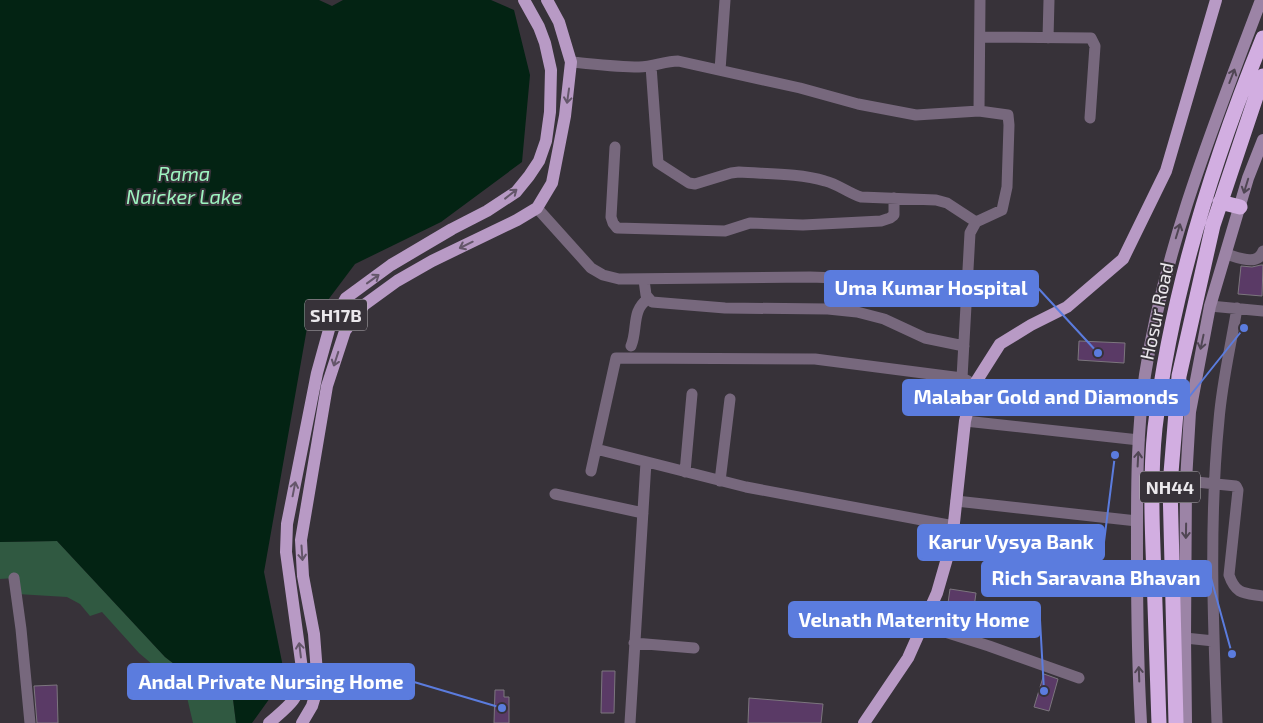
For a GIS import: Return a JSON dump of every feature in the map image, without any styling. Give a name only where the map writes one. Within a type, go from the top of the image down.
[{"type":"highway","name":"Hosur Road","points":[[1176,723],[1170,485],[1179,376],[1213,224],[1228,180],[1257,73],[1263,38]]},
{"type":"highway","name":"Hosur Road","points":[[1159,723],[1152,477],[1155,429],[1167,349],[1179,289],[1231,100],[1257,73]]},
{"type":"highway","points":[[1220,202],[1240,207]]},
{"type":"main road","name":"SH17B","points":[[270,722],[290,704],[300,691],[303,676],[286,552],[288,524],[317,373],[330,326],[346,298],[391,265],[452,229],[488,211],[516,192],[530,176],[546,142],[550,112],[550,70],[545,43],[539,27],[524,0]]},
{"type":"main road","name":"SH17B","points":[[302,723],[312,706],[318,686],[314,634],[303,576],[301,540],[327,386],[345,331],[364,305],[397,281],[432,261],[517,220],[537,208],[552,183],[565,116],[570,62],[559,22],[547,0]]},
{"type":"main road","points":[[864,723],[908,658],[938,594],[952,541],[965,421],[974,385],[1000,344],[1067,307],[1123,259],[1166,171],[1216,0]]},
{"type":"street","points":[[720,70],[725,0]]},
{"type":"street","points":[[979,111],[980,0]]},
{"type":"street","points":[[1048,38],[1049,0]]},
{"type":"street","points":[[1140,723],[1137,521],[1139,440],[1145,376],[1178,231],[1231,100],[1261,0]]},
{"type":"street","points":[[980,37],[1091,38],[1094,41],[1090,118]]},
{"type":"street","points":[[570,62],[645,66],[678,60],[800,88],[858,104],[916,116],[979,111],[1008,115],[1007,187],[1002,210],[976,222],[970,233],[962,378]]},
{"type":"street","points":[[645,66],[658,163],[689,183],[701,183],[739,172],[813,178],[835,184],[861,197],[936,200],[947,203],[976,222]]},
{"type":"street","points":[[1186,723],[1186,481],[1190,412],[1210,306],[1240,207],[1263,140]]},
{"type":"street","points":[[615,147],[611,217],[613,224],[617,228],[725,231],[750,223],[803,225],[881,220],[894,215],[894,198]]},
{"type":"street","points":[[537,208],[591,268],[619,280],[810,278],[896,280],[967,286]]},
{"type":"street","points":[[1226,254],[1256,260],[1262,256],[1263,251]]},
{"type":"street","points":[[644,280],[646,295],[652,302],[726,308],[828,309],[857,312],[884,319],[925,338],[964,346]]},
{"type":"street","points":[[631,346],[637,312],[642,303],[648,299]]},
{"type":"street","points":[[1210,306],[1263,311]]},
{"type":"street","points":[[1217,723],[1213,559],[1215,484],[1219,417],[1237,308]]},
{"type":"street","points":[[592,471],[616,358],[815,360],[962,378],[974,385]]},
{"type":"street","points":[[685,472],[692,394]]},
{"type":"street","points":[[720,481],[730,399]]},
{"type":"street","points":[[965,421],[1139,440]]},
{"type":"street","points":[[596,449],[768,492],[954,526]]},
{"type":"street","points":[[630,723],[646,462]]},
{"type":"street","points":[[1186,481],[1236,486],[1238,490],[1229,575],[1232,585],[1237,590],[1263,596]]},
{"type":"street","points":[[555,494],[643,513]]},
{"type":"street","points":[[956,501],[1137,521]]},
{"type":"street","points":[[14,578],[22,629],[30,723]]},
{"type":"street","points":[[923,625],[1080,678]]},
{"type":"street","points":[[1185,638],[1214,641]]},
{"type":"street","points":[[634,643],[694,648]]},
{"type":"shaded area","points":[[57,541],[165,657],[195,680],[232,691],[236,723],[193,723],[186,693],[139,653],[102,612],[90,616],[80,604],[67,597],[17,594],[14,578],[0,579],[0,542]]},
{"type":"water","name":"Rama Naicker Lake","points":[[0,0],[319,0],[332,6],[343,0],[491,0],[514,10],[530,75],[522,162],[441,222],[355,264],[307,328],[264,572],[285,677],[252,723],[236,723],[232,691],[195,680],[165,657],[57,541],[0,542]]},
{"type":"building","points":[[1263,265],[1262,296],[1238,294],[1241,266]]},
{"type":"building","points":[[1079,341],[1125,343],[1124,363],[1078,360]]},
{"type":"building","points":[[950,589],[976,593],[971,629],[945,624]]},
{"type":"building","points":[[602,671],[615,671],[614,713],[601,713]]},
{"type":"building","points":[[1044,674],[1058,679],[1049,711],[1034,707]]},
{"type":"building","points":[[57,685],[58,723],[37,723],[34,686]]},
{"type":"building","points":[[495,690],[504,690],[504,697],[509,697],[509,723],[494,723]]},
{"type":"building","points":[[749,698],[823,704],[821,723],[748,723]]},
{"type":"place","name":"Malabar Gold and Diamonds","points":[[1244,328]]},
{"type":"place","name":"Uma Kumar Hospital","points":[[1098,353]]},
{"type":"place","name":"Karur Vysya Bank","points":[[1115,455]]},
{"type":"place","name":"Rich Saravana Bhavan","points":[[1232,654]]},
{"type":"place","name":"Velnath Maternity Home","points":[[1044,691]]},
{"type":"place","name":"Andal Private Nursing Home","points":[[502,708]]}]
